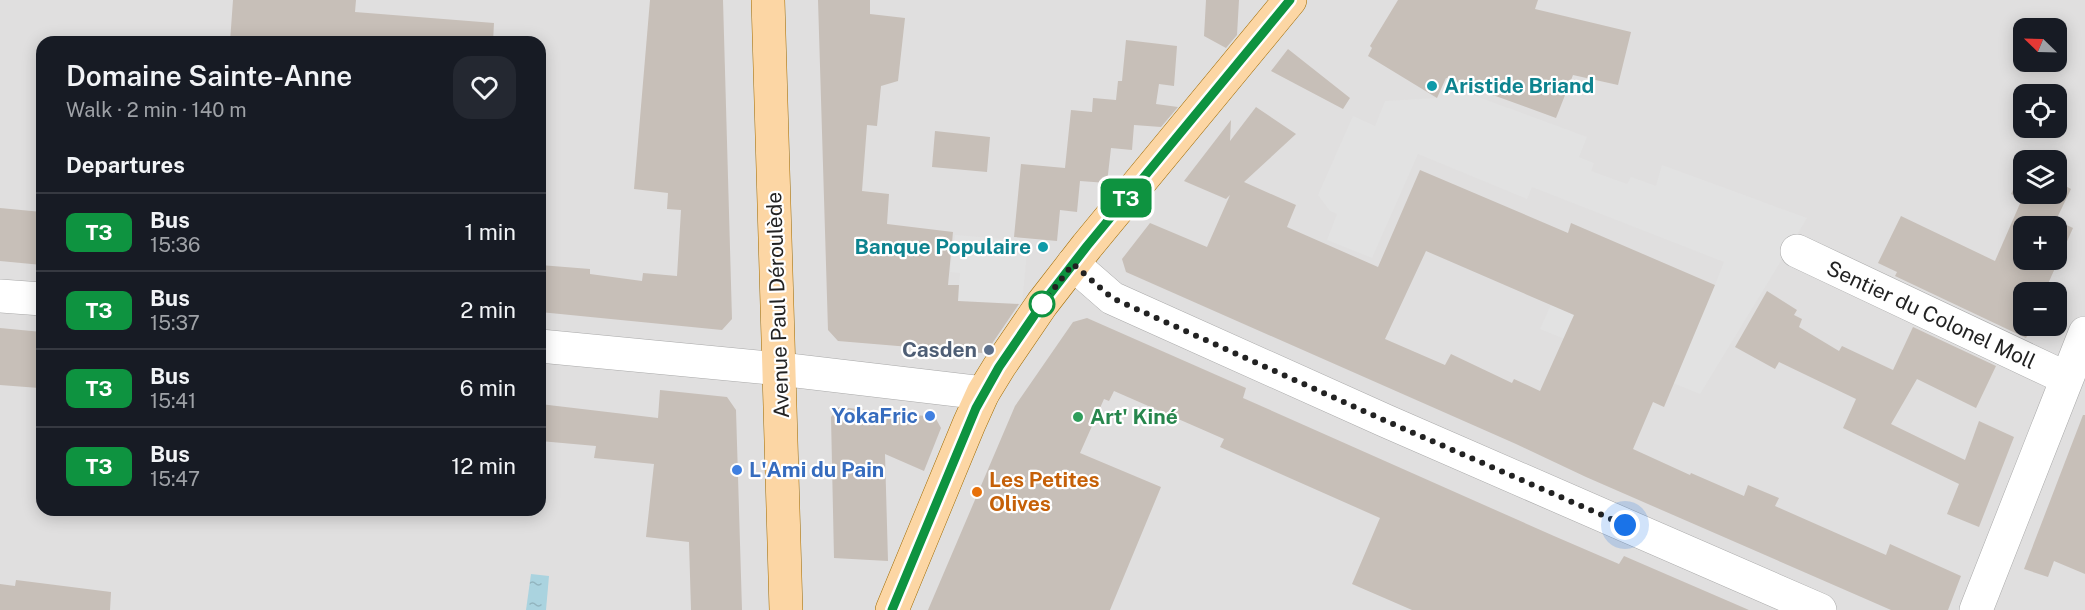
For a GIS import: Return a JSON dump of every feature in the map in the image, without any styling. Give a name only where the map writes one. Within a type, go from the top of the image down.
[{"type":"main road","name":"Avenue Paul Déroulède","points":[[768,0],[786,610]]},
{"type":"main road","points":[[892,610],[983,393],[1042,304],[1073,264],[1290,0]]},
{"type":"street","name":"Sentier du Colonel Moll","points":[[1797,251],[2066,378]]},
{"type":"street","points":[[1073,264],[1112,298],[1386,421],[1820,610]]},
{"type":"street","points":[[0,296],[36,299]]},
{"type":"street","points":[[1976,610],[2085,333]]},
{"type":"street","points":[[546,347],[780,369],[983,393]]},
{"type":"shaded area","points":[[0,0],[2085,0],[2085,610],[0,610]]},
{"type":"shaded area","points":[[1443,84],[1587,137],[1579,157],[1594,163],[1591,171],[1627,184],[1631,177],[1656,186],[1662,165],[1807,218],[1700,394],[1540,329],[1555,296],[1715,285],[1724,262],[1532,187],[1527,199],[1418,154],[1372,258],[1327,240],[1337,214],[1330,211],[1318,195],[1353,116],[1375,126],[1385,101],[1437,98]]},
{"type":"shaded area","points":[[955,235],[1028,241],[1022,304],[958,301],[960,273],[950,272]]},
{"type":"water","points":[[531,574],[549,576],[546,610],[526,610]]},
{"type":"building","points":[[233,0],[356,0],[355,12],[494,23],[493,36],[230,36]]},
{"type":"building","points":[[650,0],[723,0],[732,319],[722,330],[546,313],[546,265],[590,269],[590,274],[642,281],[643,273],[677,276],[681,210],[667,209],[668,193],[634,189]]},
{"type":"building","points":[[818,0],[870,0],[870,14],[905,18],[898,81],[881,86],[877,126],[867,125],[862,191],[889,194],[887,224],[953,232],[948,285],[959,285],[958,301],[1019,304],[987,351],[982,353],[838,341],[828,330]]},
{"type":"building","points":[[1206,0],[1239,0],[1237,35],[1226,48],[1204,36]]},
{"type":"building","points":[[1398,0],[1538,0],[1535,9],[1631,32],[1618,85],[1573,75],[1556,118],[1446,78],[1437,98],[1368,56],[1372,48],[1370,46]]},
{"type":"building","points":[[1126,40],[1177,46],[1174,86],[1159,84],[1156,104],[1178,107],[1161,127],[1134,125],[1132,150],[1111,148],[1107,183],[1080,181],[1077,212],[1060,210],[1057,241],[1014,237],[1021,164],[1065,168],[1071,110],[1092,112],[1093,98],[1116,100],[1118,81],[1122,81]]},
{"type":"building","points":[[1288,49],[1350,98],[1343,109],[1271,71]]},
{"type":"building","points":[[1256,107],[1296,134],[1244,182],[1296,205],[1287,227],[1378,267],[1420,170],[1568,233],[1571,223],[1715,285],[1664,407],[1653,402],[1633,449],[1744,496],[1748,485],[1779,498],[1775,506],[1886,555],[1890,544],[1961,576],[1948,610],[1891,610],[1126,272],[1122,259],[1150,223],[1207,247],[1230,195],[1226,199],[1184,181],[1231,120],[1230,141]],"holes":[[[1426,251],[1574,315],[1540,391],[1514,379],[1512,383],[1451,354],[1445,365],[1385,339]]]},
{"type":"building","points":[[935,131],[990,137],[987,172],[932,167]]},
{"type":"building","points":[[2020,204],[2064,204],[2058,216],[2015,216]]},
{"type":"building","points":[[0,208],[36,211],[36,264],[0,261]]},
{"type":"building","points":[[1901,216],[1995,261],[2013,220],[2013,270],[2054,270],[2049,282],[2013,282],[2013,332],[1895,276],[1897,272],[1878,263]]},
{"type":"building","points":[[2067,225],[2073,228],[2067,241]]},
{"type":"building","points":[[1767,291],[1797,310],[1794,315],[1802,319],[1799,327],[1839,351],[1842,346],[1893,370],[1913,327],[1996,366],[1976,408],[1917,379],[1891,424],[1965,460],[1979,421],[2014,437],[1979,527],[1947,514],[1959,484],[1843,428],[1856,399],[1779,362],[1775,369],[1735,347]]},
{"type":"building","points":[[1087,318],[1246,388],[1243,398],[1554,536],[1619,564],[1624,556],[1749,610],[1412,610],[1352,584],[1380,518],[1220,447],[1224,439],[1114,391],[1109,401],[1104,399],[1080,453],[1161,487],[1110,610],[928,610],[1015,406],[1073,322]]},
{"type":"building","points":[[0,328],[36,331],[36,388],[0,385]]},
{"type":"building","points":[[660,390],[727,397],[736,410],[742,610],[691,610],[689,542],[646,537],[654,464],[594,458],[596,446],[546,442],[546,405],[658,418]]},
{"type":"building","points":[[839,407],[935,417],[941,428],[924,471],[885,454],[888,561],[834,558],[831,417]]},
{"type":"building","points":[[2083,415],[2085,415],[2085,574],[2054,561],[2048,577],[2024,569]]},
{"type":"building","points":[[16,580],[111,592],[110,610],[0,610],[0,584],[15,586]]},
{"type":"bus line","name":"T3","points":[[892,610],[976,408],[999,367],[1042,304],[1087,246],[1290,0]]},
{"type":"place","name":"Aristide Briand","points":[[1432,86]]},
{"type":"place","name":"Banque Populaire","points":[[1043,247]]},
{"type":"place","name":"Casden","points":[[989,350]]},
{"type":"place","name":"YokaFric","points":[[930,416]]},
{"type":"place","name":"Art' Kiné","points":[[1078,417]]},
{"type":"place","name":"L'Ami du Pain","points":[[737,470]]},
{"type":"place","name":"Les Petites Olives","points":[[977,492]]},
{"type":"route","points":[[1042,304],[1073,264],[1112,298],[1625,525]]}]
